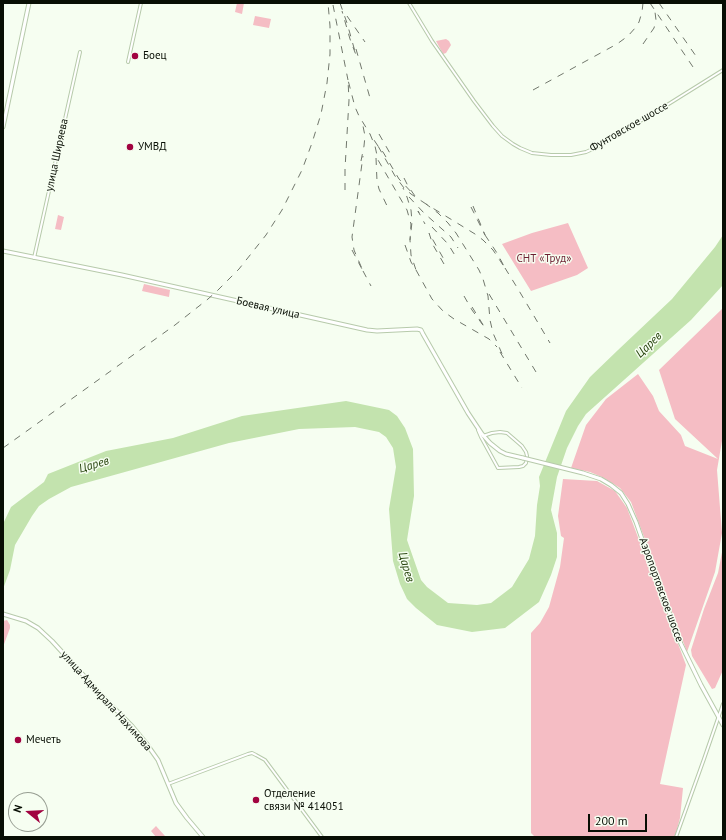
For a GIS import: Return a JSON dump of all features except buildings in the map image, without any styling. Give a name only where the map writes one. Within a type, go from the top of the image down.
[{"type":"main road","points":[[3,127],[29,3]]},
{"type":"main road","name":"Боевая улица","points":[[3,251],[122,275],[366,330],[421,330],[478,430]]},
{"type":"main road","name":"Аэропортовское шоссе","points":[[478,430],[488,441],[504,452],[601,479],[621,493],[636,522],[681,644],[690,664],[723,725]]},
{"type":"main road","name":"улица Адмирала Нахимова","points":[[3,614],[34,625],[52,641],[132,726],[158,760],[176,803],[203,837]]},
{"type":"street","points":[[128,62],[141,3]]},
{"type":"street","name":"Фунтовское шоссе","points":[[409,3],[432,41],[493,126],[502,136],[513,144],[532,153],[551,156],[571,155],[597,148],[723,70]]},
{"type":"street","name":"улица Ширяева","points":[[34,258],[80,52]]},
{"type":"street","points":[[478,430],[485,446],[498,468],[519,467],[526,463],[526,452],[522,446],[507,433],[500,432],[483,436]]},
{"type":"street","points":[[485,446],[488,441]]},
{"type":"street","points":[[676,837],[723,704]]},
{"type":"street","points":[[168,784],[252,753],[265,760],[322,837]]},
{"type":"green space","points":[[237,3],[244,3],[242,14],[235,12]]},
{"type":"green space","points":[[255,16],[271,19],[269,28],[253,25]]},
{"type":"green space","points":[[446,39],[451,45],[446,53],[443,54],[436,41]]},
{"type":"green space","points":[[58,215],[64,217],[61,230],[55,229]]},
{"type":"green space","name":"СНТ «Труд»","points":[[568,223],[588,268],[577,275],[531,291],[502,244],[532,233]]},
{"type":"green space","points":[[144,284],[170,290],[169,297],[142,291]]},
{"type":"green space","points":[[723,308],[723,435],[717,470],[722,533],[715,572],[687,652],[631,502],[620,488],[604,478],[590,472],[571,468],[586,425],[606,399],[638,374],[653,396],[659,411],[681,435],[685,446],[718,459],[675,419],[659,370]]},
{"type":"green space","points":[[563,479],[597,481],[615,491],[627,508],[686,665],[660,784],[683,788],[680,818],[675,837],[535,837],[531,833],[531,633],[540,623],[549,607],[560,567],[564,538],[561,536],[558,516]]},
{"type":"green space","points":[[723,547],[723,670],[715,688],[712,689],[692,656],[691,650],[704,609],[718,573]]},
{"type":"green space","points":[[7,620],[10,628],[3,647],[3,621]]},
{"type":"green space","points":[[156,826],[165,836],[164,837],[156,837],[151,831]]},
{"type":"water","name":"Царев","points":[[723,235],[723,285],[691,320],[586,414],[578,426],[567,448],[557,477],[551,510],[557,533],[557,557],[551,575],[539,602],[505,628],[472,632],[437,625],[407,599],[400,584],[393,561],[389,509],[396,467],[393,448],[386,437],[379,432],[355,427],[299,429],[229,443],[71,487],[39,506],[32,516],[15,545],[10,570],[3,589],[3,524],[11,507],[44,482],[48,474],[106,451],[173,438],[242,416],[346,401],[389,410],[397,416],[405,428],[413,449],[414,496],[407,540],[421,580],[427,587],[448,603],[477,605],[491,603],[512,587],[529,559],[535,536],[540,486],[539,477],[566,411],[590,377],[672,299],[715,247]]},
{"type":"railway","points":[[3,448],[175,325],[208,299],[239,269],[266,235],[282,210],[302,170],[321,114],[327,83],[330,54],[328,3]]},
{"type":"railway","points":[[340,3],[356,55],[342,11]]},
{"type":"railway","points":[[533,90],[617,44],[628,36],[639,22],[643,3]]},
{"type":"railway","points":[[650,3],[693,67]]},
{"type":"railway","points":[[659,3],[698,59]]},
{"type":"railway","points":[[333,5],[348,80]]},
{"type":"railway","points":[[643,44],[654,28],[656,20],[655,12]]},
{"type":"railway","points":[[347,16],[365,42]]},
{"type":"railway","points":[[356,49],[370,98]]},
{"type":"railway","points":[[345,190],[349,100],[348,80],[355,107],[370,134]]},
{"type":"railway","points":[[361,161],[365,136],[363,126]]},
{"type":"railway","points":[[378,146],[370,134],[375,146],[378,160],[407,210],[411,224],[410,240],[412,222],[411,210],[403,188]]},
{"type":"railway","points":[[379,134],[391,155]]},
{"type":"railway","points":[[404,178],[415,196],[399,179],[378,146],[395,176],[404,188],[411,194],[426,204]]},
{"type":"railway","points":[[352,250],[363,271],[354,250],[352,237],[363,156]]},
{"type":"railway","points":[[376,158],[377,181],[379,189],[389,210]]},
{"type":"railway","points":[[409,197],[424,213],[451,237],[458,248]]},
{"type":"railway","points":[[485,235],[505,268],[493,250],[483,240],[426,204],[448,223],[479,270],[488,296],[490,320],[493,333],[503,356]]},
{"type":"railway","points":[[471,207],[485,235],[473,206]]},
{"type":"railway","points":[[419,213],[418,211],[425,224]]},
{"type":"railway","points":[[432,227],[448,244],[456,257]]},
{"type":"railway","points":[[444,264],[433,245],[429,233],[446,263]]},
{"type":"railway","points":[[405,245],[411,262],[416,270],[411,255],[410,240]]},
{"type":"railway","points":[[505,268],[550,343]]},
{"type":"railway","points":[[416,270],[432,299],[443,311],[489,339],[497,347]]},
{"type":"railway","points":[[363,271],[371,286]]},
{"type":"railway","points":[[489,294],[536,372]]},
{"type":"railway","points":[[464,296],[485,328],[469,302]]},
{"type":"railway","points":[[500,352],[522,388]]},
{"type":"place","name":"Боец","points":[[135,56]]},
{"type":"place","name":"УМВД","points":[[130,147]]},
{"type":"place","name":"Мечеть","points":[[18,740]]},
{"type":"place","name":"Отделение связи № 414051","points":[[256,800]]}]
